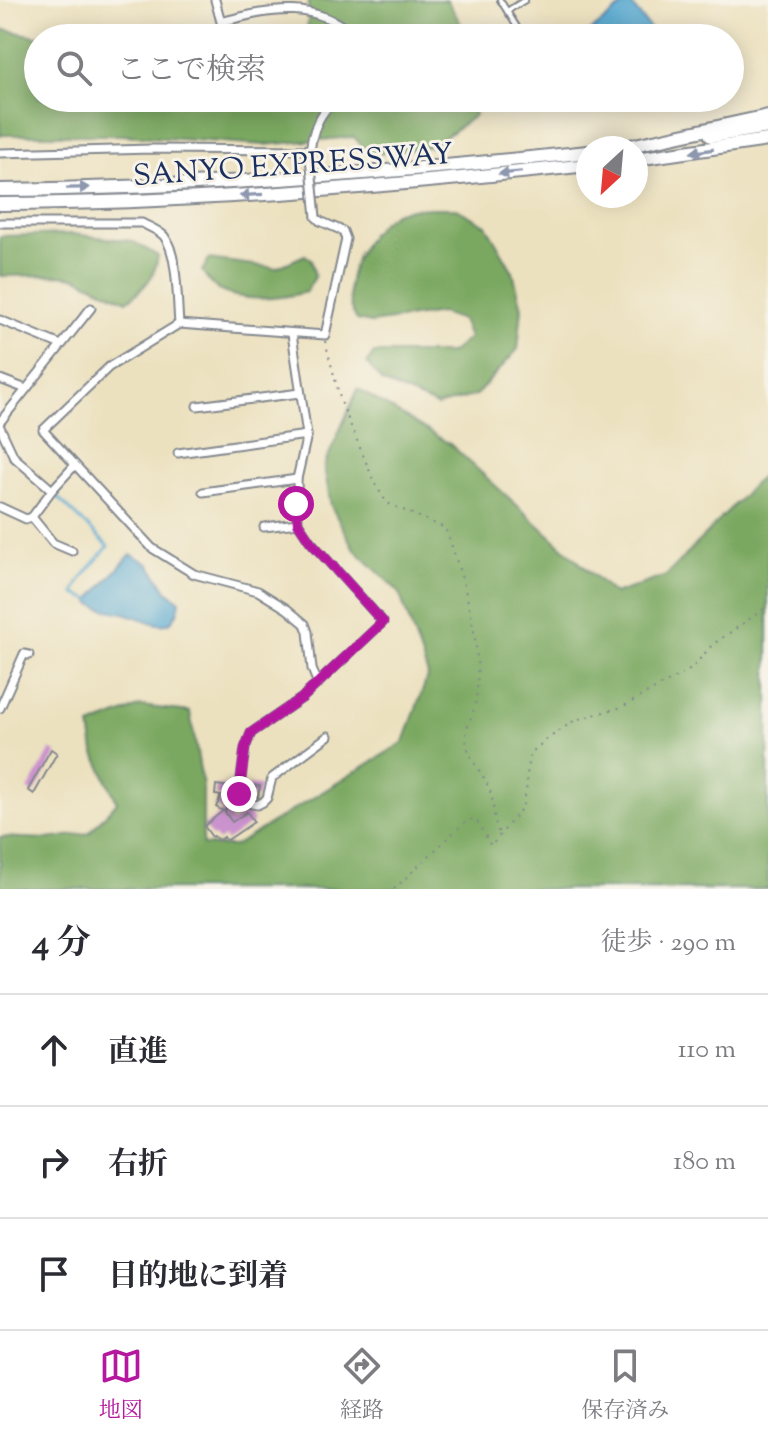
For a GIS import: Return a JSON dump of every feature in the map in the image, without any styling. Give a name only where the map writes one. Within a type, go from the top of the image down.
[{"type":"highway","points":[[648,142],[768,116]]},
{"type":"highway","points":[[648,144],[768,127]]},
{"type":"highway","points":[[648,157],[768,140]]},
{"type":"highway","name":"SANYO EXPRESSWAY","points":[[0,190],[138,188],[285,180],[576,153]]},
{"type":"highway","name":"SANYO EXPRESSWAY","points":[[0,204],[287,193],[576,166]]},
{"type":"street","points":[[215,0],[221,22],[296,3],[323,10],[344,24]]},
{"type":"street","points":[[267,0],[270,9]]},
{"type":"street","points":[[318,684],[312,669],[305,624],[258,591],[194,574],[152,548],[43,430],[109,367],[179,324],[325,335],[346,239],[343,231],[316,217],[309,154],[323,112]]},
{"type":"street","points":[[0,153],[152,149],[309,154]]},
{"type":"street","points":[[0,223],[142,223],[156,230],[165,237],[171,251],[179,324]]},
{"type":"street","points":[[52,490],[14,457],[0,425],[91,308]]},
{"type":"street","points":[[0,320],[61,345]]},
{"type":"street","points":[[292,334],[307,435],[297,479],[298,523],[310,541],[383,622],[318,684],[247,738],[239,794],[244,802],[257,805],[263,802],[272,778],[328,736]]},
{"type":"street","points":[[0,379],[26,389]]},
{"type":"street","points":[[197,406],[300,393]]},
{"type":"street","points":[[178,453],[307,435]]},
{"type":"street","points":[[0,507],[26,519],[32,517],[74,466]]},
{"type":"street","points":[[203,492],[297,479]]},
{"type":"street","points":[[32,517],[53,543],[72,551]]},
{"type":"street","points":[[264,527],[298,523]]},
{"type":"street","points":[[0,708],[24,654],[29,655]]},
{"type":"lane","points":[[500,0],[515,24]]},
{"type":"lane","points":[[507,11],[525,0]]},
{"type":"path","points":[[325,335],[324,345],[341,402],[375,484],[387,503],[445,528],[449,538],[469,607],[474,645],[476,702],[466,734],[469,755],[490,791],[499,833]]},
{"type":"path","points":[[394,889],[468,819],[477,821],[491,846],[522,808],[528,761],[532,752],[546,740],[575,720],[622,707],[691,669],[712,645],[768,606]]},
{"type":"green space","points":[[309,0],[447,0],[461,24],[308,24]]},
{"type":"green space","points":[[0,29],[24,34],[24,112],[474,112],[475,115],[433,146],[370,155],[354,137],[264,145],[122,135],[0,135]]},
{"type":"green space","points":[[419,208],[455,208],[486,225],[513,272],[522,308],[518,349],[476,395],[437,406],[382,382],[367,363],[374,353],[451,353],[469,338],[462,320],[441,313],[371,323],[357,320],[349,292],[355,261],[372,233],[395,213]]},
{"type":"green space","points":[[72,234],[132,241],[158,256],[157,263],[143,287],[127,301],[78,278],[62,275],[0,276],[0,236]]},
{"type":"green space","points":[[305,255],[311,259],[315,277],[306,292],[285,296],[250,298],[229,294],[214,286],[202,271],[209,259],[276,268]]},
{"type":"green space","points":[[358,389],[450,444],[614,594],[666,576],[768,469],[768,889],[0,889],[0,837],[48,839],[89,833],[117,802],[94,752],[90,726],[141,706],[190,712],[203,787],[203,845],[234,846],[404,742],[428,675],[399,592],[354,549],[331,506],[324,466]]},
{"type":"water","points":[[629,1],[646,24],[600,24]]},
{"type":"water","points":[[131,554],[149,564],[168,592],[180,601],[177,613],[167,624],[153,623],[90,603]]},
{"type":"building","points":[[51,749],[57,753],[34,794],[28,790]]},
{"type":"building","points":[[216,785],[232,789],[225,812],[232,822],[247,812],[254,822],[226,841],[224,837],[218,841],[212,837],[204,826],[223,811],[216,807],[221,796],[215,795]]},
{"type":"building","points":[[249,785],[260,786],[258,797],[248,796]]},
{"type":"waterway","points":[[56,496],[108,546],[84,575],[75,594],[91,600]]},
{"type":"route","points":[[239,794],[245,748],[251,733],[302,698],[383,622],[310,541],[298,523],[296,504]]}]
